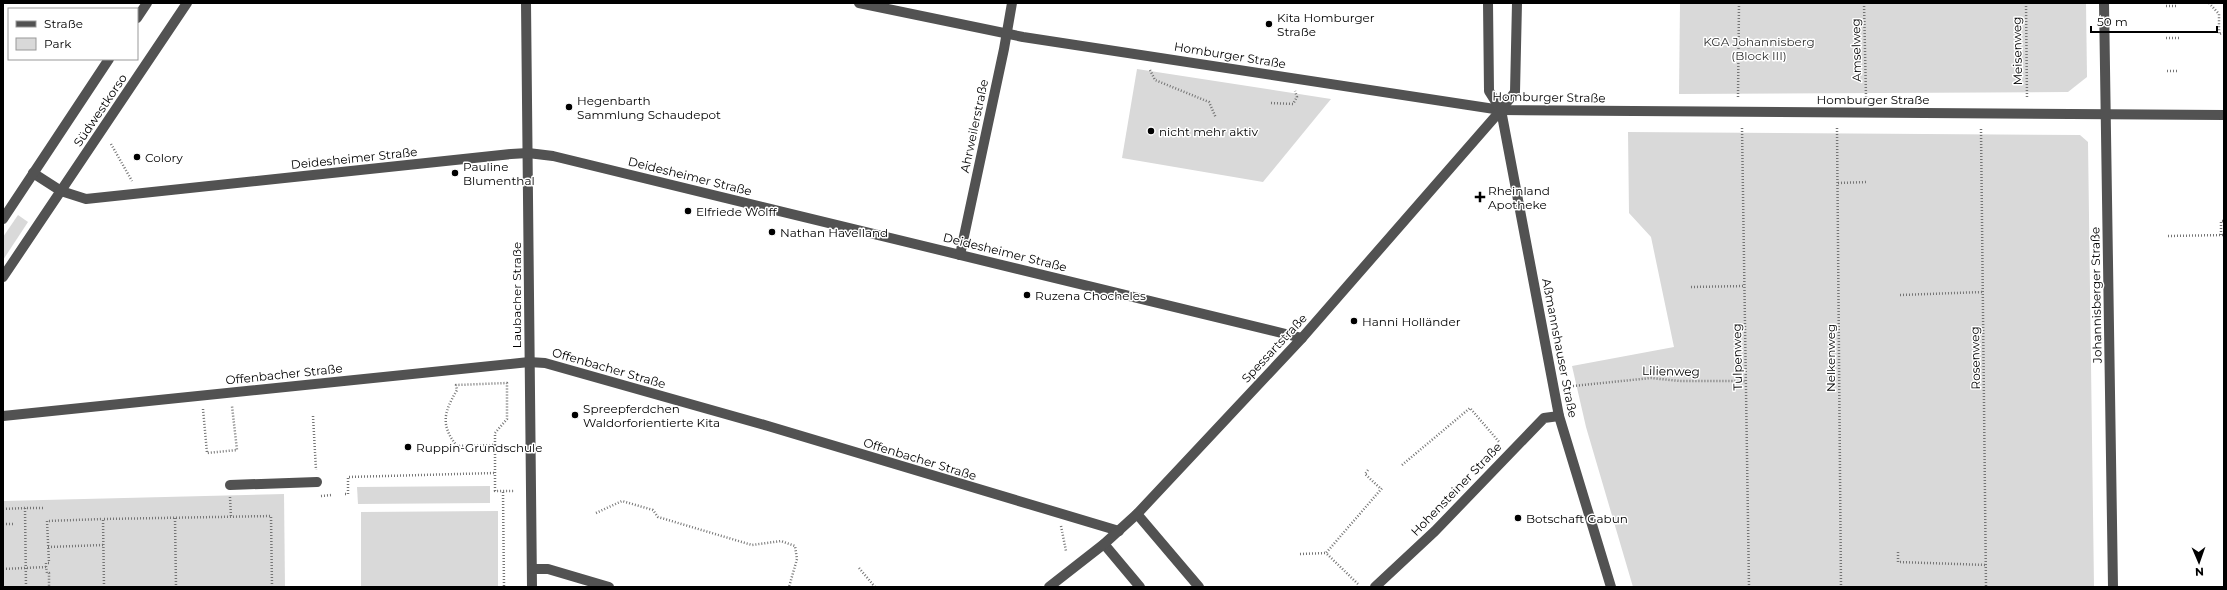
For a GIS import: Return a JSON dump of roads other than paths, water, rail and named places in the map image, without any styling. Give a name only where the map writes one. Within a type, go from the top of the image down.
[{"type":"street","points":[[138,16],[147,3]]},
{"type":"street","name":"Südwestkorso","points":[[3,278],[187,3]]},
{"type":"street","name":"Laubacher Straße","points":[[526,3],[532,587]]},
{"type":"street","name":"Homburger Straße","points":[[859,3],[1007,34],[1501,110],[2224,115]]},
{"type":"street","name":"Ahrweilerstraße","points":[[960,255],[1007,34],[1012,3]]},
{"type":"street","points":[[1488,3],[1489,91],[1501,110]]},
{"type":"street","name":"Spessartstraße","points":[[1054,586],[1137,514],[1302,338],[1516,92],[1516,3]]},
{"type":"street","name":"Johannisberger Straße","points":[[2104,3],[2113,587]]},
{"type":"street","name":"Südwestkorso","points":[[3,219],[108,60]]},
{"type":"street","name":"Aßmannshauser Straße","points":[[1501,110],[1559,416],[1611,587]]},
{"type":"street","name":"Deidesheimer Straße","points":[[61,191],[86,199],[528,153],[561,158],[1302,338]]},
{"type":"street","points":[[33,173],[61,191]]},
{"type":"street","name":"Offenbacher Straße","points":[[3,416],[529,362],[545,364],[752,422],[1119,531]]},
{"type":"street","name":"Hohensteiner Straße","points":[[1375,587],[1435,531],[1544,418],[1559,416]]},
{"type":"street","points":[[230,485],[317,482]]},
{"type":"street","points":[[1137,514],[1199,587]]},
{"type":"street","points":[[1104,544],[1140,587]]},
{"type":"street","points":[[532,569],[548,569],[609,587]]},
{"type":"place","name":"Kita Homburger Straße","points":[[1269,24]]},
{"type":"place","name":"Hegenbarth Sammlung Schaudepot","points":[[569,107]]},
{"type":"place","name":"nicht mehr aktiv","points":[[1151,131]]},
{"type":"place","name":"Colory","points":[[137,157]]},
{"type":"place","name":"Pauline Blumenthal","points":[[455,173]]},
{"type":"place","name":"Rheinland Apotheke","points":[[1480,197]]},
{"type":"place","name":"Elfriede Wolff","points":[[688,211]]},
{"type":"place","name":"Nathan Havelland","points":[[772,232]]},
{"type":"place","name":"Ruzena Chocheles","points":[[1027,295]]},
{"type":"place","name":"Hanni Holländer","points":[[1354,321]]},
{"type":"place","name":"Spreepferdchen Waldorforientierte Kita","points":[[575,415]]},
{"type":"place","name":"Ruppin-Grundschule","points":[[408,447]]},
{"type":"place","name":"Botschaft Gabun","points":[[1518,518]]},
{"type":"park label","name":"KGA Johannisberg (Block III)","points":[[1759,48]]}]
